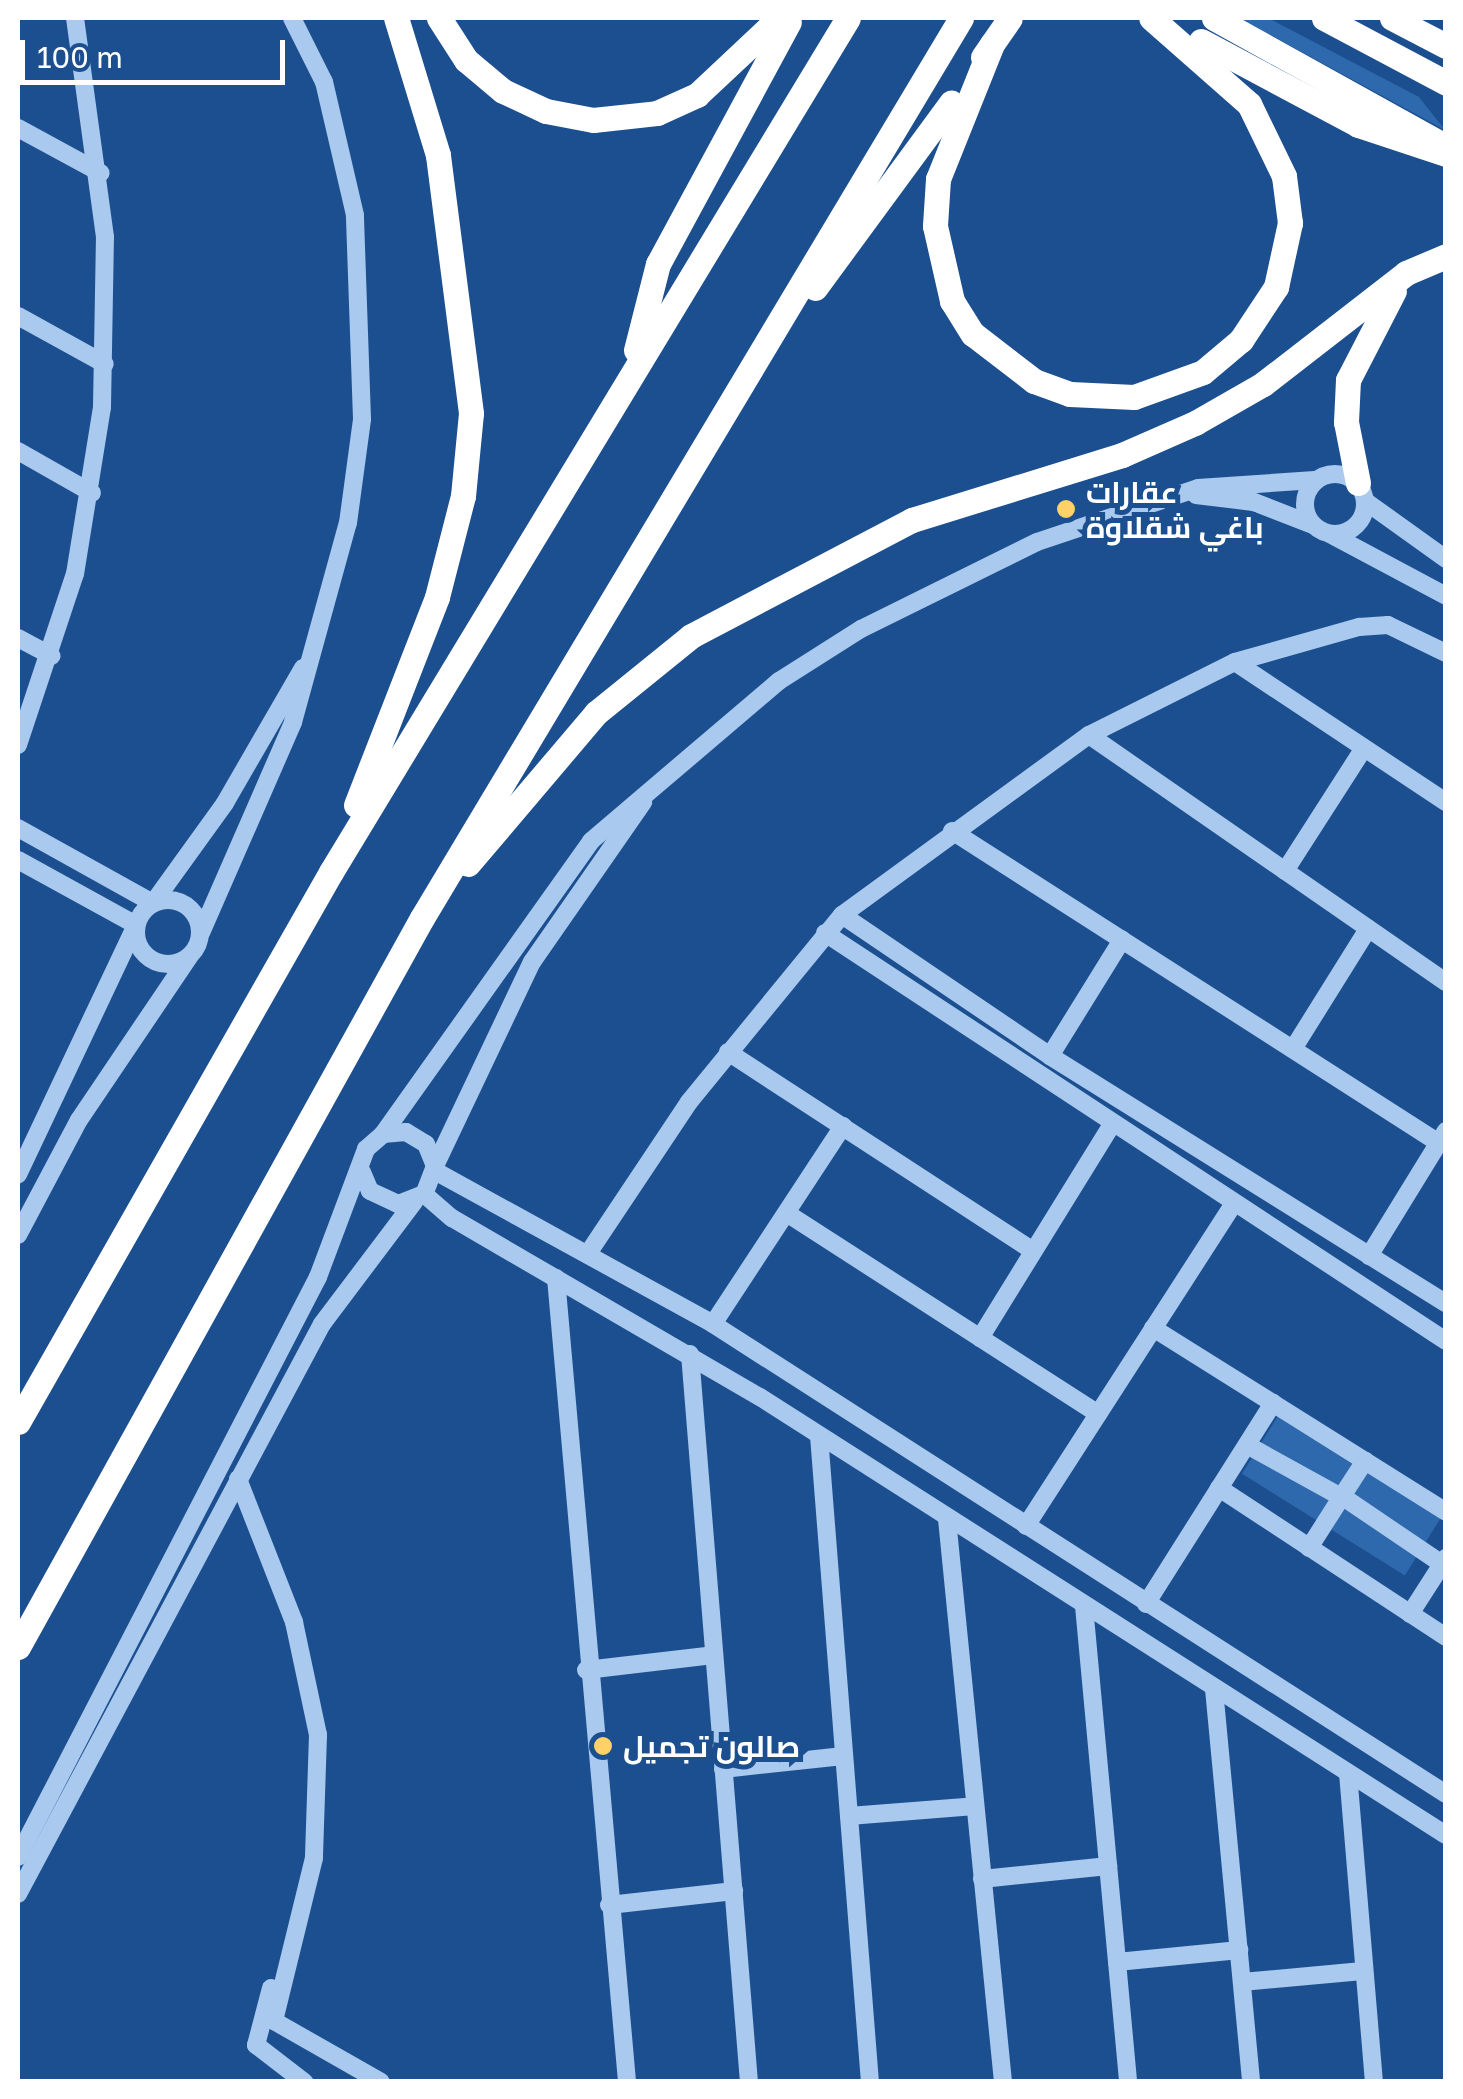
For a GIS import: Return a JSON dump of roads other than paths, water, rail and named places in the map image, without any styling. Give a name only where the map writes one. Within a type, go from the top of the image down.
[{"type":"highway","points":[[331,872],[437,596],[463,496],[471,413],[438,155],[396,18]]},
{"type":"highway","points":[[439,18],[466,60],[502,91],[546,112],[614,120],[697,95],[779,18]]},
{"type":"highway","points":[[630,374],[658,264],[792,18]]},
{"type":"highway","points":[[18,1422],[331,872],[848,18]]},
{"type":"highway","points":[[18,1647],[422,918],[961,18]]},
{"type":"highway","points":[[716,426],[1010,18]]},
{"type":"highway","points":[[992,44],[938,179],[935,226],[952,301],[973,334],[1034,382],[1070,394],[1134,397],[1203,372],[1248,332],[1276,287],[1290,223],[1280,164],[1250,104],[1213,64],[1154,18]]},
{"type":"highway","points":[[1154,18],[1358,125],[1446,154]]},
{"type":"highway","points":[[1214,18],[1446,146]]},
{"type":"highway","points":[[1324,18],[1446,83]]},
{"type":"highway","points":[[1392,18],[1446,46]]},
{"type":"highway","points":[[422,918],[596,714],[691,636],[912,520],[1103,461],[1194,423],[1279,372],[1406,273],[1446,256]]},
{"type":"highway","points":[[1361,492],[1346,422],[1348,380],[1406,273]]},
{"type":"street","points":[[18,745],[52,656],[92,493],[105,364],[101,174],[75,18]]},
{"type":"street","points":[[18,1235],[79,1120],[189,957],[286,742],[357,471],[364,313],[337,126],[316,57],[292,18]]},
{"type":"street","points":[[18,128],[101,174]]},
{"type":"street","points":[[18,316],[105,364]]},
{"type":"street","points":[[18,451],[92,493]]},
{"type":"street","points":[[18,1857],[318,1277],[362,1172],[366,1149],[383,1134],[565,872],[651,789],[764,693],[861,629],[1036,542],[1170,497],[1256,478],[1315,480],[1342,474],[1446,559]]},
{"type":"street","points":[[1315,480],[1305,497],[1321,529]]},
{"type":"street","points":[[1321,529],[1352,528],[1361,492]]},
{"type":"street","points":[[1170,497],[1243,500],[1321,529],[1446,596]]},
{"type":"street","points":[[589,1252],[728,1052],[842,915],[1088,736],[1235,662],[1388,625],[1446,654]]},
{"type":"street","points":[[18,638],[52,656]]},
{"type":"street","points":[[18,1175],[136,925],[226,803],[308,661]]},
{"type":"street","points":[[1235,662],[1446,802]]},
{"type":"street","points":[[1088,736],[1446,982]]},
{"type":"street","points":[[1285,871],[1364,748]]},
{"type":"street","points":[[18,1894],[338,1297],[421,1196],[532,962],[651,789]]},
{"type":"street","points":[[18,828],[153,903],[189,908],[200,933]]},
{"type":"street","points":[[952,832],[1292,1050],[1442,1137],[1370,1256]]},
{"type":"street","points":[[18,860],[136,925]]},
{"type":"street","points":[[842,915],[1050,1056],[1446,1303]]},
{"type":"street","points":[[136,925],[138,945],[152,960],[171,964],[189,957]]},
{"type":"street","points":[[1292,1050],[1368,929]]},
{"type":"street","points":[[825,934],[1111,1126],[1446,1341]]},
{"type":"street","points":[[1050,1056],[1122,940]]},
{"type":"street","points":[[728,1052],[1033,1251]]},
{"type":"street","points":[[713,1324],[844,1126]]},
{"type":"street","points":[[980,1338],[1111,1126]]},
{"type":"street","points":[[383,1134],[417,1136],[435,1169],[713,1324],[1446,1794]]},
{"type":"street","points":[[362,1172],[378,1198],[421,1196],[690,1354],[1446,1835]]},
{"type":"street","points":[[1026,1526],[1233,1204]]},
{"type":"street","points":[[788,1214],[1098,1414]]},
{"type":"street","points":[[556,1278],[586,1670],[627,2082]]},
{"type":"street","points":[[1153,1328],[1446,1512]]},
{"type":"street","points":[[690,1354],[749,2082]]},
{"type":"street","points":[[1146,1604],[1273,1403]]},
{"type":"street","points":[[819,1436],[870,2082]]},
{"type":"street","points":[[1247,1445],[1444,1561],[1410,1614]]},
{"type":"street","points":[[1310,1548],[1365,1461]]},
{"type":"street","points":[[238,1480],[294,1622],[318,1734],[320,1793],[302,1919],[274,2010],[280,2028],[381,2082]]},
{"type":"street","points":[[1219,1488],[1446,1637]]},
{"type":"street","points":[[948,1520],[1003,2082]]},
{"type":"street","points":[[1084,1606],[1128,2082]]},
{"type":"street","points":[[586,1670],[713,1654]]},
{"type":"street","points":[[1214,1689],[1251,2082]]},
{"type":"street","points":[[723,1769],[844,1756]]},
{"type":"street","points":[[1348,1773],[1374,2082]]},
{"type":"street","points":[[849,1816],[975,1806]]},
{"type":"street","points":[[982,1880],[1108,1866]]},
{"type":"street","points":[[609,1905],[734,1891]]},
{"type":"street","points":[[302,1919],[254,2034],[277,2067],[304,2082]]},
{"type":"street","points":[[1117,1962],[1240,1950]]},
{"type":"street","points":[[1242,1982],[1363,1970]]},
{"type":"street","points":[[277,2067],[296,2036]]},
{"type":"place","name":"عقارات باغي شقلاوة","points":[[1066,509]]},
{"type":"place","name":"صالون تجميل","points":[[603,1746]]}]
